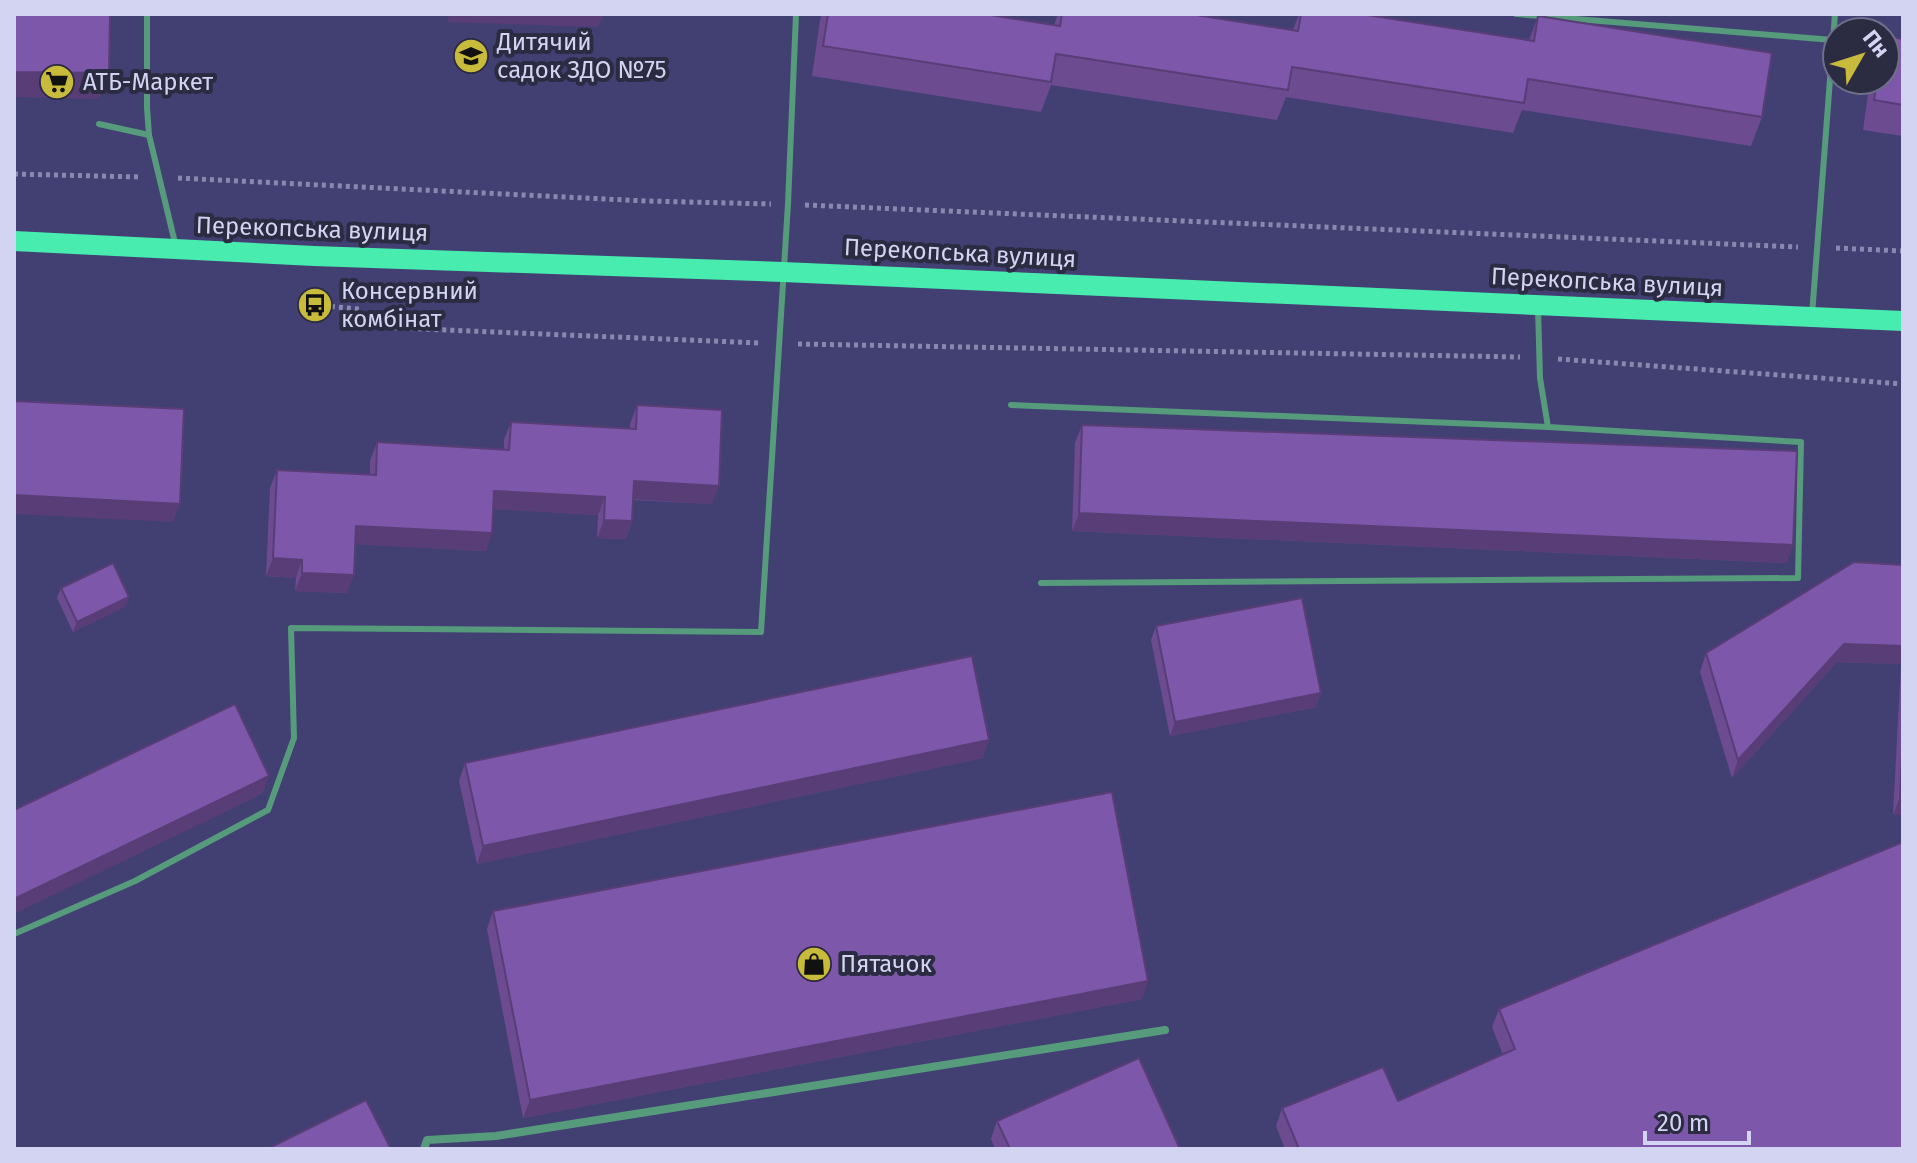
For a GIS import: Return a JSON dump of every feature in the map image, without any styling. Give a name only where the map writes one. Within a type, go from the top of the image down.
[{"type":"main road","name":"Перекопська вулиця","points":[[14,241],[1903,321]]},
{"type":"street","points":[[424,1149],[427,1140],[496,1136],[1165,1030]]},
{"type":"lane","points":[[147,14],[149,135],[177,249]]},
{"type":"lane","points":[[14,934],[135,881],[268,810],[294,738],[291,628],[761,632],[788,204],[796,14]]},
{"type":"lane","points":[[1516,14],[1821,39]]},
{"type":"lane","points":[[1812,318],[1829,96]]},
{"type":"lane","points":[[99,124],[149,135]]},
{"type":"lane","points":[[1538,305],[1540,378],[1548,427]]},
{"type":"lane","points":[[1881,320],[1903,331]]},
{"type":"lane","points":[[1011,405],[1548,427],[1801,442],[1798,578],[1041,583]]},
{"type":"path","points":[[14,174],[159,177],[646,201],[788,204],[1903,251]]},
{"type":"path","points":[[315,305],[359,309],[374,327],[779,343],[1540,358],[1903,384]]},
{"type":"building","points":[[14,14],[110,14],[109,73],[14,72]]},
{"type":"building","points":[[509,14],[602,14],[602,17]]},
{"type":"building","points":[[828,14],[984,14],[1060,26],[1062,14],[1190,14],[1298,31],[1301,14],[1361,14],[1534,41],[1538,16],[1772,53],[1762,117],[1528,79],[1524,103],[1292,67],[1288,90],[1056,54],[1051,82],[823,46]]},
{"type":"building","points":[[1903,39],[1903,105],[1874,100],[1875,96],[1901,96]]},
{"type":"building","points":[[14,401],[184,409],[180,504],[14,495]]},
{"type":"building","points":[[637,405],[722,410],[719,486],[634,481],[632,521],[604,520],[605,497],[494,491],[492,533],[356,526],[354,575],[302,573],[302,560],[273,558],[277,470],[376,475],[377,442],[509,450],[511,422],[636,429]]},
{"type":"building","points":[[1082,425],[1797,451],[1793,545],[1079,513]]},
{"type":"building","points":[[1854,562],[1903,565],[1903,646],[1844,644],[1738,760],[1706,653]]},
{"type":"building","points":[[113,563],[129,597],[77,622],[61,588]]},
{"type":"building","points":[[1302,598],[1321,693],[1175,722],[1156,626]]},
{"type":"building","points":[[972,656],[989,740],[483,846],[465,763]]},
{"type":"building","points":[[235,704],[269,776],[14,899],[14,810]]},
{"type":"building","points":[[1903,736],[1903,797],[1900,797]]},
{"type":"building","name":"Пятачок","points":[[1112,792],[1148,981],[530,1100],[493,911]]},
{"type":"building","points":[[1903,842],[1903,1149],[1299,1149],[1282,1108],[1383,1067],[1398,1101],[1515,1049],[1499,1009]]},
{"type":"building","points":[[1139,1058],[1180,1149],[1010,1149],[997,1121]]},
{"type":"building","points":[[366,1100],[391,1149],[267,1149]]},
{"type":"place","name":"Дитячий садок ЗДО №75","points":[[471,56]]},
{"type":"place","name":"АТБ-Маркет","points":[[57,82]]},
{"type":"place","name":"Консервний комбінат","points":[[315,305]]},
{"type":"place","name":"Пятачок","points":[[814,964]]}]
